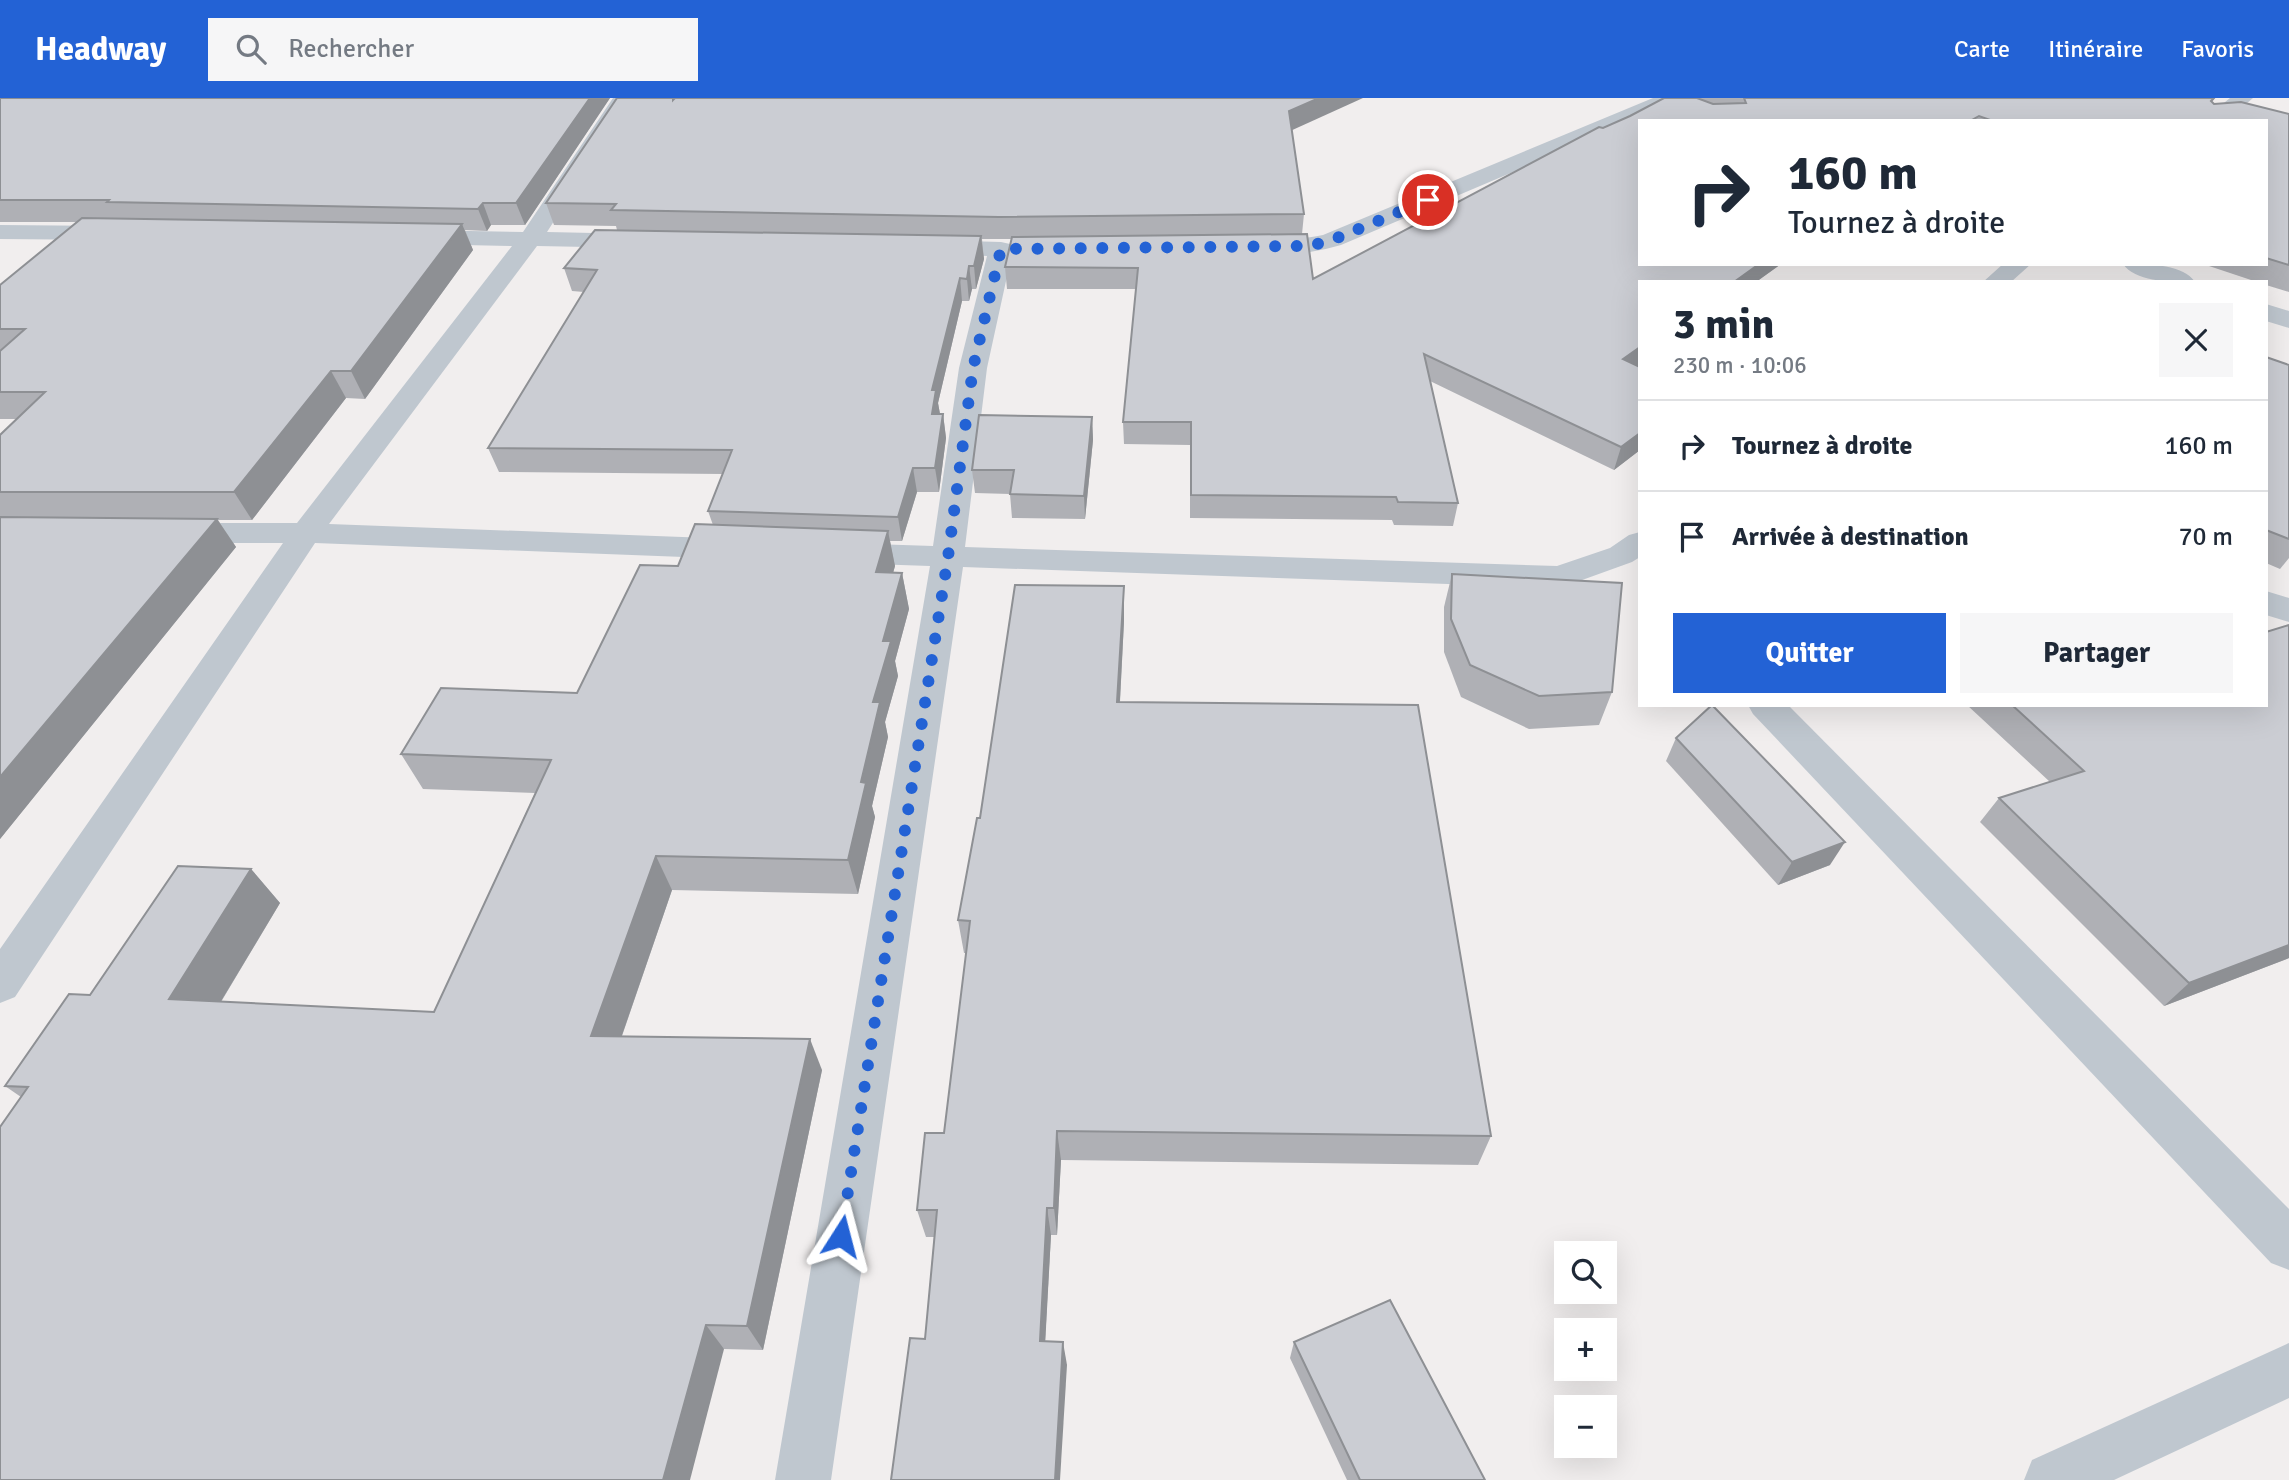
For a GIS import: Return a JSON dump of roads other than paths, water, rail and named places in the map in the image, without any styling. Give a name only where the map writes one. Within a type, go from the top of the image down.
[{"type":"street","points":[[0,984],[306,533],[530,239],[623,98]]},
{"type":"street","points":[[1229,247],[1309,246],[1332,240],[1667,98],[1692,108]]},
{"type":"street","points":[[2215,119],[2242,98]]},
{"type":"street","points":[[0,232],[139,234]]},
{"type":"street","points":[[390,237],[668,242]]},
{"type":"street","points":[[904,247],[1028,249]]},
{"type":"street","points":[[803,1480],[948,557],[973,368],[1001,249]]},
{"type":"street","points":[[1998,280],[2016,266]]},
{"type":"street","points":[[2140,266],[2178,280]]},
{"type":"street","points":[[2268,313],[2289,320]]},
{"type":"street","points":[[139,533],[306,533],[767,550]]},
{"type":"street","points":[[809,552],[1560,577],[1634,557]]},
{"type":"street","points":[[2268,603],[2289,611]]},
{"type":"street","points":[[1768,707],[2289,1245]]},
{"type":"street","points":[[2052,1480],[2289,1370]]}]
